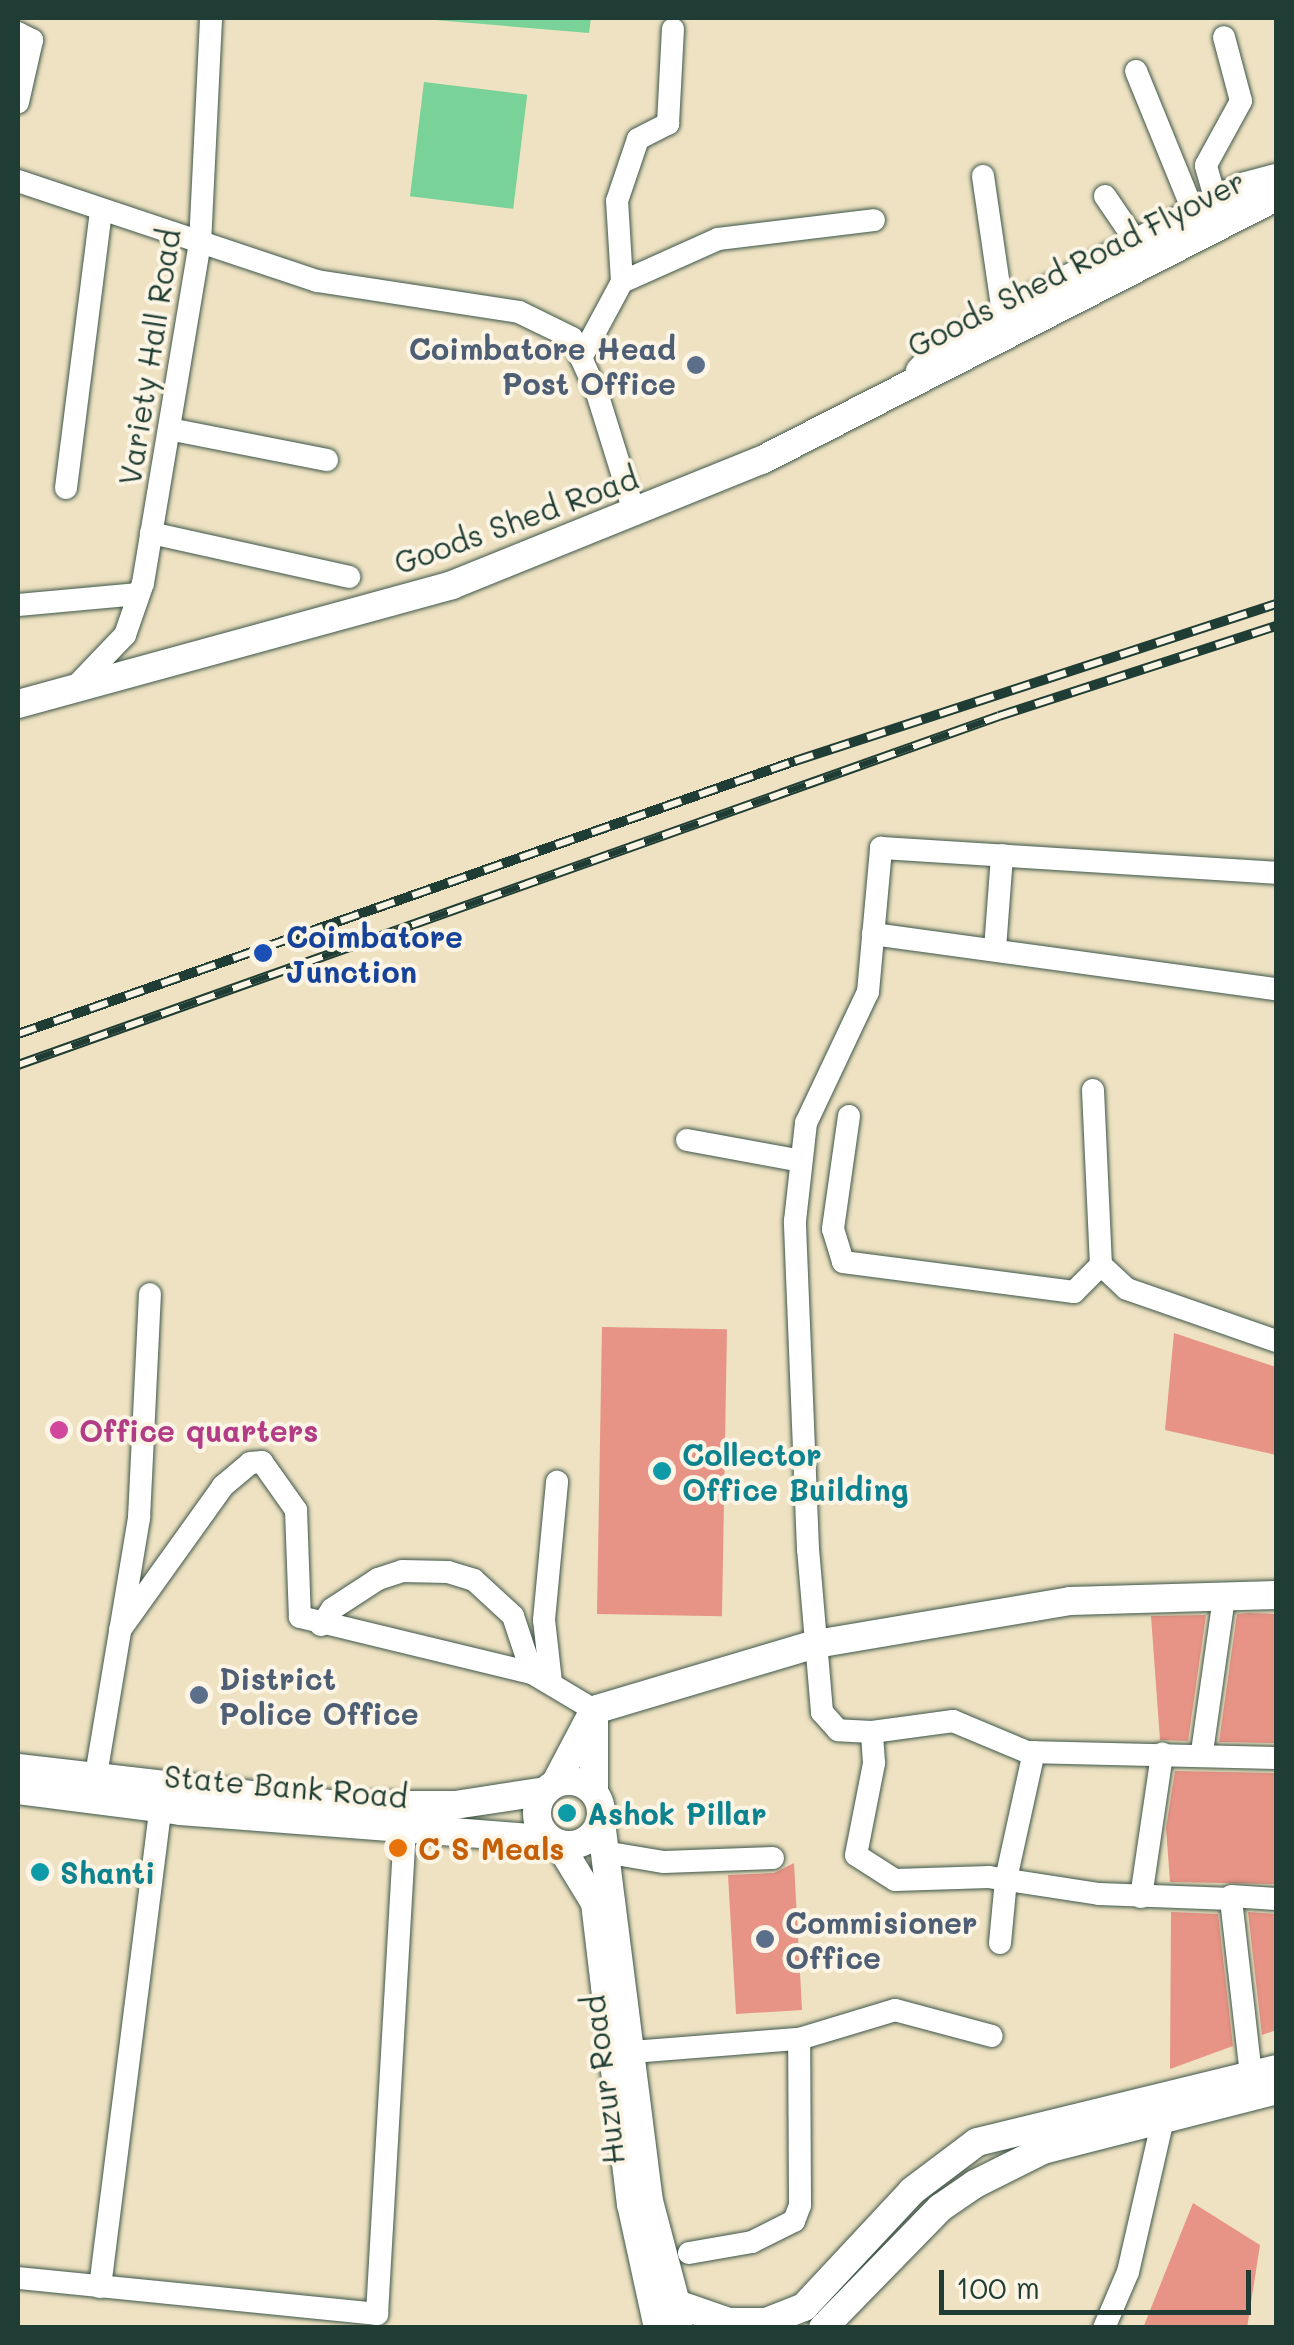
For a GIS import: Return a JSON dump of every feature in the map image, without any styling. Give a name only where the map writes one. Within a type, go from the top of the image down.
[{"type":"main road","points":[[905,386],[945,344],[1205,207],[1276,178]]},
{"type":"main road","name":"Goods Shed Road Flyover","points":[[905,386],[1276,196]]},
{"type":"main road","points":[[905,386],[958,381],[1276,218]]},
{"type":"main road","name":"Goods Shed Road","points":[[18,704],[78,684],[452,585],[762,460],[905,386]]},
{"type":"main road","points":[[594,1710],[594,1792],[601,1822],[580,1845],[554,1842],[537,1810],[594,1710],[816,1644],[1070,1600],[1276,1596]]},
{"type":"main road","name":"State Bank Road","points":[[18,1768],[95,1781],[399,1806],[550,1787]]},
{"type":"main road","points":[[550,1787],[576,1782],[594,1792]]},
{"type":"main road","name":"State Bank Road","points":[[18,1790],[160,1808],[554,1842]]},
{"type":"main road","name":"Huzur Road","points":[[601,1822],[649,2201],[679,2315]]},
{"type":"main road","name":"Huzur Road","points":[[554,1842],[583,1875],[600,1934],[622,2139],[658,2328]]},
{"type":"main road","points":[[679,2315],[730,2322],[813,2317],[912,2190],[978,2142],[1264,2072]]},
{"type":"main road","points":[[779,2328],[813,2317],[940,2208],[975,2184],[1044,2150],[1164,2115],[1276,2090]]},
{"type":"street","name":"Variety Hall Road","points":[[78,684],[126,635],[139,594],[200,244],[211,18]]},
{"type":"street","points":[[581,358],[622,282],[616,201],[638,139],[668,124],[673,29]]},
{"type":"street","points":[[18,102],[26,30]]},
{"type":"street","points":[[1205,207],[1206,165],[1241,102],[1224,37]]},
{"type":"street","points":[[1136,71],[1205,207]]},
{"type":"street","points":[[983,176],[1003,313]]},
{"type":"street","points":[[18,181],[317,281],[518,312],[572,338],[634,512]]},
{"type":"street","points":[[1105,196],[1137,243]]},
{"type":"street","points":[[66,488],[102,210]]},
{"type":"street","points":[[622,282],[718,239],[874,220]]},
{"type":"street","points":[[169,429],[328,460]]},
{"type":"street","points":[[151,533],[349,576]]},
{"type":"street","points":[[18,605],[139,594]]},
{"type":"street","points":[[1276,873],[880,848],[868,992],[806,1124],[795,1240],[816,1644],[822,1712],[838,1730],[872,1732],[953,1720],[1034,1752],[1202,1752],[1276,1758]]},
{"type":"street","points":[[994,949],[1002,855]]},
{"type":"street","points":[[873,934],[1276,989]]},
{"type":"street","points":[[1093,1090],[1101,1264],[1128,1289],[1276,1341]]},
{"type":"street","points":[[848,1116],[833,1229],[843,1262],[1074,1292],[1101,1264]]},
{"type":"street","points":[[687,1140],[802,1161]]},
{"type":"street","points":[[95,1781],[139,1518],[150,1294]]},
{"type":"street","points":[[120,1630],[222,1486],[250,1464],[262,1462],[296,1510],[297,1609],[321,1625],[542,1678],[594,1710]]},
{"type":"street","points":[[542,1678],[558,1482]]},
{"type":"street","points":[[321,1625],[332,1608],[378,1579],[402,1571],[448,1572],[474,1580],[513,1616],[542,1678]]},
{"type":"street","points":[[1202,1752],[1224,1597]]},
{"type":"street","points":[[872,1732],[874,1763],[856,1854],[864,1864],[895,1880],[1006,1879],[1142,1897],[1231,1899],[1264,2072]]},
{"type":"street","points":[[1000,1943],[1006,1879],[1034,1752]]},
{"type":"street","points":[[1142,1897],[1162,1754]]},
{"type":"street","points":[[100,2287],[160,1808]]},
{"type":"street","points":[[18,2278],[377,2314],[405,1829]]},
{"type":"street","points":[[604,1852],[664,1862],[772,1858]]},
{"type":"street","points":[[1231,1896],[1276,1900]]},
{"type":"street","points":[[632,2052],[798,2039],[895,2010],[992,2036]]},
{"type":"street","points":[[689,2252],[752,2242],[794,2221],[800,2205],[798,2039]]},
{"type":"street","points":[[1104,2328],[1128,2272],[1164,2115]]},
{"type":"green space","points":[[411,18],[591,18],[589,33]]},
{"type":"green space","points":[[424,82],[527,95],[513,209],[410,196]]},
{"type":"building","name":"Collector Office Building","points":[[602,1327],[727,1329],[722,1616],[597,1614]]},
{"type":"building","points":[[1174,1333],[1276,1367],[1276,1455],[1165,1430]]},
{"type":"building","points":[[1237,1614],[1276,1614],[1276,1743],[1219,1742]]},
{"type":"building","points":[[1206,1615],[1188,1741],[1160,1740],[1151,1616]]},
{"type":"building","points":[[1175,1771],[1276,1773],[1276,1884],[1170,1882],[1166,1828]]},
{"type":"building","name":"Commisioner Office","points":[[794,1863],[802,2010],[736,2014],[728,1875],[774,1873]]},
{"type":"building","points":[[1171,1912],[1218,1914],[1233,2046],[1170,2069]]},
{"type":"building","points":[[1248,1912],[1276,1914],[1276,2030],[1262,2035]]},
{"type":"building","points":[[1193,2203],[1260,2245],[1247,2328],[1143,2328]]},
{"type":"railway","points":[[18,1034],[795,761],[1276,604]]},
{"type":"railway","points":[[18,1065],[999,716],[1276,626]]},
{"type":"place","name":"Coimbatore Head Post Office","points":[[696,365]]},
{"type":"place","name":"Coimbatore Junction","points":[[263,953]]},
{"type":"place","name":"Office quarters","points":[[59,1430]]},
{"type":"place","name":"Collector Office Building","points":[[662,1471]]},
{"type":"place","name":"District Police Office","points":[[199,1695]]},
{"type":"place","name":"Ashok Pillar","points":[[567,1813]]},
{"type":"place","name":"C S Meals","points":[[398,1848]]},
{"type":"place","name":"Shanti","points":[[40,1872]]},
{"type":"place","name":"Commisioner Office","points":[[765,1939]]}]
